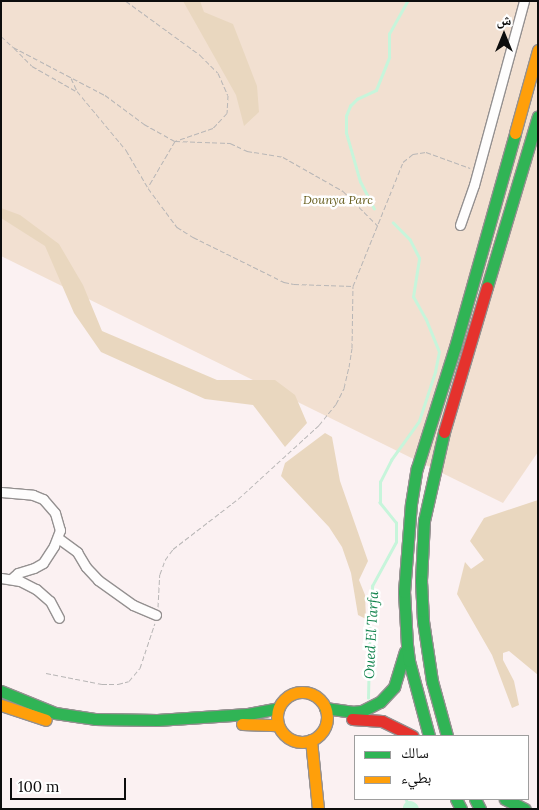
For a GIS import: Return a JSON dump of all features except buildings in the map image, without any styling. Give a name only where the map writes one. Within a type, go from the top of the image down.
[{"type":"highway","points":[[430,735],[409,661],[404,592],[407,543],[418,468],[455,348],[538,50]]},
{"type":"highway","points":[[447,735],[428,661],[423,621],[421,561],[426,509],[441,443],[538,116]]},
{"type":"highway","points":[[325,708],[352,712],[362,711],[388,696],[398,678],[407,645]]},
{"type":"highway","points":[[1,691],[55,713],[95,719],[157,720],[248,714],[278,708]]},
{"type":"highway","points":[[302,692],[318,698],[325,708],[325,726],[317,737],[312,740],[298,742],[285,736],[278,725],[278,708],[285,698],[302,692]]},
{"type":"highway","points":[[1,705],[39,719],[92,728],[152,730],[249,723],[278,725]]},
{"type":"highway","points":[[325,726],[349,720],[371,719],[393,725],[411,735]]},
{"type":"highway","points":[[442,721],[450,735]]},
{"type":"highway","points":[[312,740],[318,809]]},
{"type":"highway","points":[[298,742],[303,764],[308,809]]},
{"type":"highway","points":[[507,800],[525,809]]},
{"type":"street","points":[[460,225],[478,171],[524,1]]},
{"type":"street","points":[[1,492],[43,499],[51,506],[59,522],[58,538],[40,566],[6,579]]},
{"type":"street","points":[[58,538],[77,552],[86,568],[98,580],[133,605],[156,615]]},
{"type":"street","points":[[6,579],[28,584],[43,594],[50,601],[59,618]]},
{"type":"path","points":[[126,1],[200,55],[218,73],[228,95],[227,114],[214,128],[175,141],[148,188]]},
{"type":"path","points":[[1,36],[32,66],[77,91]]},
{"type":"path","points":[[13,47],[105,95],[144,124],[175,141],[230,143],[247,151],[283,157],[343,191],[379,226]]},
{"type":"path","points":[[71,78],[77,91],[126,150],[148,188],[177,227],[193,237],[276,278],[294,284],[353,286]]},
{"type":"path","points":[[46,673],[102,684],[118,684],[129,681],[140,668],[156,615],[160,574],[165,560],[173,549],[238,499],[319,425],[336,404],[344,388],[352,348],[353,286],[404,162],[414,154],[426,152],[478,171]]},
{"type":"green space","name":"Dounya Parc","points":[[1,1],[538,1],[538,452],[503,503],[1,256]]},
{"type":"shaded area","points":[[183,1],[200,1],[204,12],[233,24],[257,86],[259,112],[244,126],[236,95]]},
{"type":"shaded area","points":[[1,208],[20,215],[59,244],[83,285],[102,331],[217,380],[275,380],[295,395],[307,423],[285,447],[253,405],[205,399],[101,352],[74,313],[45,246],[1,218]]},
{"type":"shaded area","points":[[325,433],[332,437],[340,481],[368,561],[359,580],[365,595],[366,619],[358,615],[351,573],[342,547],[329,527],[281,476],[285,463]]},
{"type":"shaded area","points":[[538,500],[538,675],[509,651],[503,653],[503,660],[514,681],[519,705],[512,708],[492,655],[457,594],[465,562],[471,569],[484,560],[470,541],[484,518]]},
{"type":"waterway","points":[[374,209],[360,182],[346,133],[346,116],[350,106],[357,99],[376,90],[389,57],[389,34],[407,1]]},
{"type":"waterway","name":"Oued El Tarfa","points":[[368,698],[372,586],[396,542],[396,523],[380,503],[380,482],[391,460],[419,421],[435,372],[439,352],[426,320],[413,297],[419,258],[410,240],[393,223]]},
{"type":"waterway","name":"Oued El Tarfa","points":[[406,800],[410,808]]},
{"type":"traffic: fast","points":[[487,287],[538,116]]},
{"type":"traffic: fast","points":[[429,735],[409,661],[407,645],[404,592],[411,504],[417,468],[455,347],[515,133]]},
{"type":"traffic: fast","points":[[444,432],[424,521],[421,581],[423,621],[432,681],[447,735]]},
{"type":"traffic: fast","points":[[325,708],[352,712],[362,711],[380,702],[394,687],[405,652]]},
{"type":"traffic: fast","points":[[1,691],[55,713],[95,719],[157,720],[248,714],[278,708]]},
{"type":"traffic: fast","points":[[456,800],[461,809]]},
{"type":"traffic: fast","points":[[476,800],[480,809]]},
{"type":"traffic: fast","points":[[507,800],[525,809]]},
{"type":"traffic: slow","points":[[515,133],[538,50]]},
{"type":"traffic: slow","points":[[302,692],[312,694],[320,699],[325,707],[327,717],[325,727],[320,735],[312,740],[302,742],[292,740],[284,735],[279,727],[277,717],[279,707],[284,699],[292,694],[302,692]]},
{"type":"traffic: slow","points":[[1,705],[46,720]]},
{"type":"traffic: slow","points":[[242,724],[278,725]]},
{"type":"traffic: slow","points":[[311,740],[318,809]]},
{"type":"traffic: jam","points":[[444,432],[487,287]]},
{"type":"traffic: jam","points":[[352,719],[382,721],[411,735]]}]
